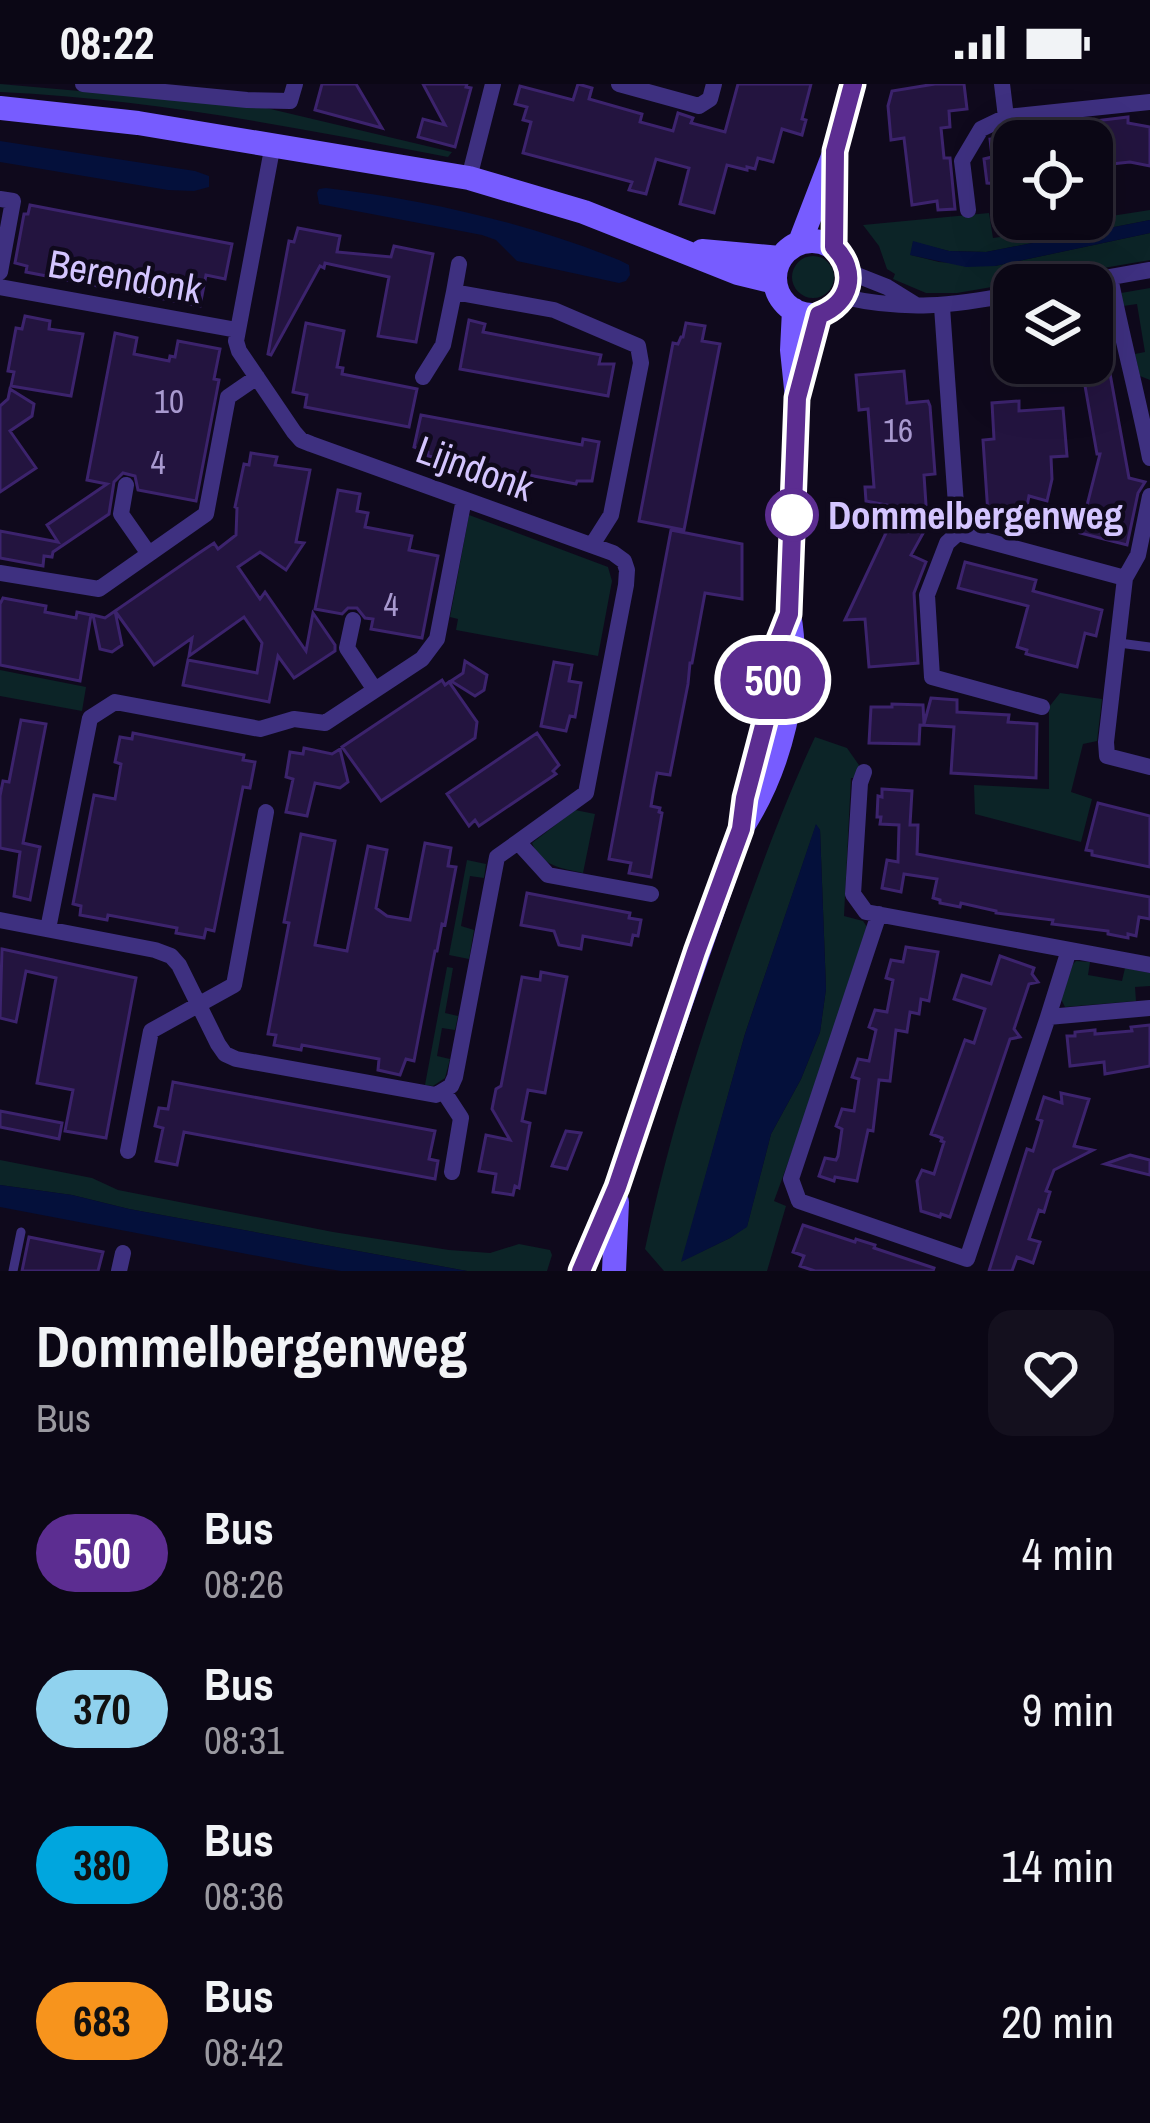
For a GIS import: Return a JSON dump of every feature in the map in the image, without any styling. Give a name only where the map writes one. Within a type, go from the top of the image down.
[{"type":"street","points":[[83,84],[247,100],[290,100],[295,84]]},
{"type":"street","points":[[469,178],[493,84]]},
{"type":"street","points":[[619,84],[699,106],[710,99],[714,84]]},
{"type":"street","points":[[0,108],[273,143],[469,178],[584,212],[681,249],[785,261],[812,240],[834,247],[847,262],[847,285],[838,305],[807,312],[781,299],[785,261],[835,151],[854,84]]},
{"type":"street","points":[[1002,84],[1006,117]]},
{"type":"street","points":[[968,210],[962,161],[981,129],[1006,117],[1150,102]]},
{"type":"street","points":[[237,330],[273,143]]},
{"type":"street","points":[[834,247],[835,151]]},
{"type":"street","name":"Berendonk","points":[[0,199],[13,202],[0,272]]},
{"type":"street","points":[[423,376],[443,345],[459,264]]},
{"type":"street","points":[[1113,276],[1150,270]]},
{"type":"street","points":[[847,285],[882,305],[942,307],[993,298]]},
{"type":"street","name":"Berendonk","points":[[0,286],[237,330]]},
{"type":"street","points":[[0,920],[170,956],[179,965],[218,1045],[236,1059],[426,1095],[444,1092],[455,1077],[497,857],[586,794],[627,570],[625,561],[592,545],[611,515],[640,363],[638,346],[554,310],[454,292]]},
{"type":"street","points":[[1113,293],[1150,458]]},
{"type":"street","points":[[942,307],[958,533]]},
{"type":"street","points":[[581,1271],[617,1187],[741,829],[778,642],[789,614],[797,398],[807,312]]},
{"type":"street","name":"Lijndonk","points":[[237,330],[239,351],[301,440],[592,545]]},
{"type":"street","points":[[0,573],[99,589],[206,514],[228,397],[257,376]]},
{"type":"street","points":[[126,485],[122,514],[149,554]]},
{"type":"street","points":[[1150,496],[1138,555],[1125,578],[1106,742],[1107,757],[1150,767]]},
{"type":"street","points":[[47,929],[90,718],[115,702],[260,729],[294,718],[325,723],[422,659],[437,639],[464,500]]},
{"type":"street","points":[[958,533],[1125,578]]},
{"type":"street","points":[[958,533],[947,543],[927,595],[932,677],[1042,707]]},
{"type":"street","points":[[353,620],[347,648],[375,690]]},
{"type":"street","points":[[865,772],[860,784],[853,894],[866,912],[1150,964]]},
{"type":"street","points":[[128,1151],[151,1030],[234,985],[266,812]]},
{"type":"street","points":[[518,842],[548,875],[651,894]]},
{"type":"street","points":[[879,914],[791,1179],[800,1201],[965,1265],[1070,950]]},
{"type":"street","points":[[1048,1017],[1150,1008]]},
{"type":"street","points":[[444,1092],[461,1118],[452,1172]]},
{"type":"street","points":[[614,1271],[617,1187]]},
{"type":"lane","points":[[1119,643],[1150,647]]},
{"type":"lane","points":[[13,1271],[21,1232]]},
{"type":"green space","points":[[0,84],[262,107],[452,152],[448,157],[169,108],[0,92]]},
{"type":"green space","points":[[1150,210],[1150,220],[1113,227],[1113,216]]},
{"type":"green space","points":[[989,213],[993,240],[1048,240],[986,252],[949,251],[913,242],[911,255],[993,266],[993,287],[957,293],[926,293],[893,279],[895,274],[887,269],[879,246],[863,225]]},
{"type":"green space","points":[[1150,233],[1150,260],[1113,266],[1004,264]]},
{"type":"green space","points":[[813,256],[828,262],[834,277],[828,292],[813,298],[798,292],[792,277],[798,262]]},
{"type":"green space","points":[[1150,288],[1150,380],[1140,376],[1135,354],[1145,352],[1137,304],[1123,306],[1121,293]]},
{"type":"green space","points":[[469,515],[608,567],[612,581],[598,656],[456,630],[458,619],[450,617]]},
{"type":"green space","points":[[0,670],[86,687],[82,711],[0,696]]},
{"type":"green space","points":[[1060,693],[1102,699],[1097,741],[1083,744],[1071,792],[1092,799],[1081,842],[975,814],[974,785],[1049,789],[1049,707]]},
{"type":"green space","points":[[815,737],[847,748],[861,768],[859,778],[851,778],[844,916],[863,921],[867,927],[774,1201],[786,1206],[767,1271],[664,1271],[645,1249],[673,1133],[733,945]],"holes":[[[816,825],[820,830],[826,989],[820,1032],[771,1134],[747,1226],[682,1261],[745,1034]]]},
{"type":"green space","points":[[575,810],[595,814],[583,873],[546,861],[532,843]]},
{"type":"green space","points":[[467,860],[486,864],[484,878],[470,876],[461,926],[474,930],[469,959],[449,955]]},
{"type":"green space","points":[[1076,961],[1090,962],[1088,975],[1122,981],[1125,968],[1150,973],[1150,986],[1135,987],[1136,1001],[1065,1007],[1061,999]]},
{"type":"green space","points":[[447,967],[453,968],[445,1013],[458,1016],[455,1030],[442,1028],[437,1056],[450,1059],[445,1078],[425,1085]]},
{"type":"green space","points":[[0,1160],[92,1178],[118,1190],[333,1232],[490,1253],[519,1244],[550,1250],[552,1255],[547,1271],[467,1271],[0,1185]]},
{"type":"shaded area","points":[[0,141],[195,171],[209,176],[209,187],[168,190],[0,162]]},
{"type":"shaded area","points":[[326,188],[438,206],[511,224],[619,260],[629,265],[630,275],[619,283],[517,261],[496,240],[482,235],[319,204],[317,193]]},
{"type":"shaded area","points":[[1150,220],[1150,233],[993,266],[966,267],[910,255],[913,241],[949,251],[986,252],[1048,240],[1113,240],[1113,227]]},
{"type":"shaded area","points":[[816,824],[820,830],[826,989],[820,1032],[771,1134],[747,1227],[681,1262],[745,1034]]},
{"type":"shaded area","points":[[0,1185],[467,1271],[341,1271],[310,1266],[0,1207]]},
{"type":"building","points":[[322,84],[356,84],[382,128],[315,110]]},
{"type":"building","points":[[423,84],[467,84],[471,88],[455,147],[418,137],[423,119],[445,125]]},
{"type":"building","points":[[578,84],[592,88],[589,99],[642,114],[640,122],[673,131],[678,113],[693,118],[691,123],[725,132],[738,84],[811,84],[802,135],[782,129],[773,162],[758,158],[755,169],[747,170],[727,165],[714,213],[680,204],[689,168],[656,159],[646,194],[629,190],[632,182],[523,153],[531,122],[523,120],[527,107],[515,104],[520,86],[573,100]]},
{"type":"building","points":[[964,84],[967,109],[949,111],[950,127],[941,128],[944,158],[950,158],[955,209],[938,210],[937,201],[912,205],[904,138],[891,140],[888,106],[892,91]]},
{"type":"building","points":[[1128,117],[1128,123],[1150,127],[1150,166],[1113,164],[1113,120],[1103,120]]},
{"type":"building","points":[[993,139],[993,183],[987,183],[984,159],[992,157]]},
{"type":"building","points":[[30,205],[232,244],[225,279],[206,275],[200,306],[26,272],[27,266],[15,263]]},
{"type":"building","points":[[298,228],[340,236],[337,252],[391,257],[394,246],[433,254],[416,342],[378,336],[389,277],[325,263],[268,354],[289,241],[294,242]]},
{"type":"building","points":[[25,316],[50,321],[49,329],[83,334],[71,396],[11,386],[14,372],[8,371],[16,328],[22,329]]},
{"type":"building","points":[[469,320],[485,324],[483,332],[601,355],[599,364],[614,364],[608,396],[460,369]]},
{"type":"building","points":[[306,323],[344,331],[337,367],[343,368],[342,374],[417,389],[409,427],[305,407],[307,395],[293,392]]},
{"type":"building","points":[[686,323],[705,326],[702,341],[720,344],[684,530],[639,521],[673,343],[683,337]]},
{"type":"building","points":[[115,333],[137,338],[134,354],[169,361],[170,356],[175,357],[178,341],[220,349],[214,379],[219,380],[196,501],[138,490],[135,476],[123,473],[114,482],[109,514],[52,557],[44,556],[43,566],[0,558],[0,531],[58,542],[47,525],[107,484],[87,480]]},
{"type":"building","points":[[904,371],[907,403],[928,401],[930,406],[935,474],[924,475],[926,505],[921,516],[931,519],[911,555],[926,562],[914,593],[918,663],[869,667],[865,619],[845,620],[886,533],[876,528],[887,505],[866,501],[865,487],[874,487],[868,409],[859,410],[856,375]]},
{"type":"building","points":[[1085,384],[1112,384],[1129,478],[1145,482],[1138,493],[1127,545],[1080,533],[1097,454]]},
{"type":"building","points":[[10,389],[34,404],[32,416],[10,431],[36,468],[0,492],[0,406]]},
{"type":"building","points":[[1019,401],[1019,411],[1063,408],[1067,456],[1051,457],[1047,501],[1029,496],[1024,523],[988,514],[983,440],[994,439],[992,403]]},
{"type":"building","points":[[421,415],[582,445],[583,439],[599,442],[592,481],[576,484],[428,456],[414,447]]},
{"type":"building","points":[[251,453],[277,457],[275,465],[310,470],[296,542],[304,543],[286,570],[260,552],[238,567],[260,599],[265,592],[306,651],[313,613],[335,645],[335,651],[294,678],[278,656],[269,702],[183,685],[188,660],[257,673],[262,643],[244,617],[189,656],[192,638],[154,665],[115,611],[214,543],[218,549],[236,535],[235,507]]},
{"type":"building","points":[[338,490],[360,494],[357,511],[368,513],[365,527],[412,536],[409,550],[438,556],[422,638],[371,629],[373,619],[365,618],[357,608],[342,614],[315,609]]},
{"type":"building","points":[[671,530],[742,544],[742,599],[705,593],[670,775],[657,773],[654,788],[651,806],[662,813],[651,877],[629,873],[631,863],[609,859]]},
{"type":"building","points":[[965,562],[1036,580],[1033,591],[1102,610],[1096,636],[1085,633],[1077,667],[1026,654],[1027,650],[1017,647],[1028,606],[958,588]]},
{"type":"building","points":[[3,598],[46,606],[45,612],[76,618],[77,612],[91,615],[80,681],[0,665]]},
{"type":"building","points":[[115,611],[122,645],[112,652],[100,649],[93,615],[105,618]]},
{"type":"building","points":[[465,661],[487,675],[484,690],[475,696],[451,681],[463,673]]},
{"type":"building","points":[[554,662],[572,665],[569,681],[581,683],[575,717],[570,716],[566,731],[541,726]]},
{"type":"building","points":[[442,680],[445,685],[449,682],[477,722],[475,738],[381,801],[342,747]]},
{"type":"building","points":[[931,698],[957,700],[957,712],[1009,715],[1008,722],[1037,724],[1036,778],[951,773],[954,727],[920,725],[919,744],[869,743],[871,707],[923,705],[924,724]]},
{"type":"building","points":[[21,720],[46,724],[23,843],[40,847],[30,900],[14,896],[20,852],[0,848],[0,796],[3,781],[9,782]]},
{"type":"building","points":[[133,733],[244,755],[243,760],[255,762],[250,788],[243,787],[214,931],[206,929],[204,938],[108,915],[107,920],[80,915],[81,906],[73,904],[94,795],[115,799],[120,737],[132,739]]},
{"type":"building","points":[[537,733],[559,765],[553,771],[556,774],[479,826],[475,820],[469,826],[447,794]]},
{"type":"building","points":[[304,748],[332,754],[340,749],[348,782],[340,788],[315,783],[307,816],[286,812],[293,779],[286,777],[290,752],[303,754]]},
{"type":"building","points":[[882,789],[912,791],[910,825],[918,825],[917,854],[1150,897],[1150,919],[1139,917],[1136,936],[1128,934],[1128,938],[1052,924],[1053,920],[940,903],[933,898],[937,879],[904,874],[901,892],[882,888],[887,860],[898,862],[899,825],[880,824]]},
{"type":"building","points":[[1098,803],[1150,816],[1150,867],[1086,850]]},
{"type":"building","points":[[301,834],[335,841],[315,945],[347,951],[368,846],[387,850],[376,908],[387,916],[410,920],[425,843],[451,848],[448,866],[456,867],[445,925],[435,951],[414,1061],[406,1059],[400,1075],[378,1070],[379,1059],[302,1045],[301,1050],[274,1045],[276,1035],[268,1034]]},
{"type":"building","points":[[527,893],[630,913],[629,918],[641,920],[638,936],[633,935],[631,945],[583,936],[581,949],[559,945],[554,931],[521,925]]},
{"type":"building","points":[[906,947],[938,952],[929,1001],[921,999],[919,1014],[910,1012],[907,1032],[896,1030],[890,1081],[879,1080],[873,1131],[868,1130],[857,1181],[819,1176],[825,1158],[836,1160],[838,1156],[842,1129],[836,1126],[842,1109],[854,1111],[859,1079],[852,1077],[858,1059],[869,1061],[876,1030],[869,1027],[875,1010],[887,1012],[893,980],[886,978],[891,960],[903,962]]},
{"type":"building","points":[[2,949],[136,978],[106,1138],[65,1131],[73,1090],[37,1083],[56,978],[26,971],[16,1022],[0,1018]]},
{"type":"building","points":[[1000,956],[1034,968],[1038,982],[1029,984],[1014,1029],[1020,1037],[1010,1039],[950,1217],[940,1217],[921,1211],[917,1181],[922,1170],[934,1174],[944,1142],[931,1134],[965,1040],[974,1043],[985,1009],[954,999],[962,975],[991,984]]},
{"type":"building","points":[[541,972],[567,977],[545,1093],[528,1090],[522,1121],[530,1123],[519,1188],[515,1186],[513,1195],[493,1192],[496,1174],[479,1171],[486,1135],[510,1140],[492,1109],[496,1089],[501,1086],[522,977],[540,980]]},
{"type":"building","points":[[1150,1025],[1150,1066],[1105,1074],[1104,1062],[1070,1066],[1067,1036]]},
{"type":"building","points":[[173,1082],[435,1131],[429,1159],[438,1161],[435,1179],[184,1132],[177,1165],[156,1161],[163,1128],[155,1126],[159,1108],[168,1109]]},
{"type":"building","points":[[1061,1093],[1089,1099],[1074,1146],[1093,1150],[1054,1170],[1044,1212],[1039,1210],[1029,1239],[1040,1242],[1033,1263],[1017,1257],[1012,1271],[989,1271],[1027,1149],[1033,1151],[1044,1097],[1062,1103]]},
{"type":"building","points":[[0,1111],[62,1123],[59,1139],[0,1127]]},
{"type":"building","points":[[566,1131],[581,1133],[567,1169],[552,1166]]},
{"type":"building","points":[[1130,1155],[1150,1160],[1150,1175],[1105,1164]]},
{"type":"building","points":[[803,1225],[875,1245],[933,1271],[815,1271],[800,1266],[804,1256],[793,1252]]},
{"type":"building","points":[[29,1237],[103,1252],[98,1271],[22,1271]]},
{"type":"bus line","name":"500","points":[[581,1271],[617,1187],[741,829],[778,642],[789,614],[797,398],[819,315],[838,305],[849,285],[847,262],[834,247],[835,151],[853,84]]},
{"type":"place","name":"Dommelbergenweg","points":[[792,515]]}]
